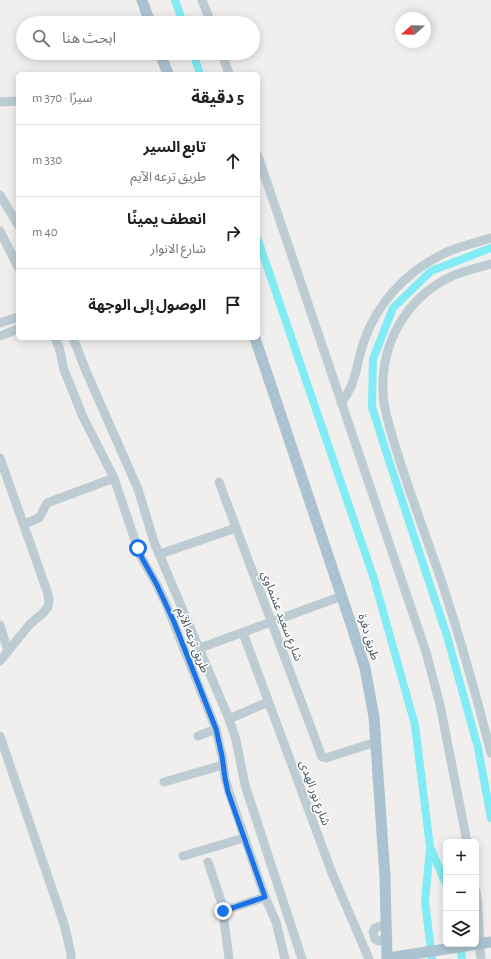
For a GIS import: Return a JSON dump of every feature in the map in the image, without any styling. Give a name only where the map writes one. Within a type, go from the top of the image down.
[{"type":"main road","points":[[142,0],[148,16]]},
{"type":"main road","points":[[163,60],[167,72]]},
{"type":"main road","name":"طريق دفرة","points":[[256,340],[365,668],[372,705],[376,742],[388,939],[385,958]]},
{"type":"main road","points":[[479,944],[491,942]]},
{"type":"main road","points":[[385,958],[457,947]]},
{"type":"street","points":[[202,0],[208,16]]},
{"type":"street","points":[[224,60],[228,72]]},
{"type":"street","points":[[0,102],[16,101]]},
{"type":"street","points":[[260,162],[426,652],[440,705],[467,839]]},
{"type":"street","points":[[0,195],[16,222]]},
{"type":"street","points":[[0,231],[16,263]]},
{"type":"street","points":[[341,403],[352,388],[361,349],[371,324],[385,301],[394,290],[414,271],[440,255],[491,238]]},
{"type":"street","points":[[491,264],[449,278],[433,288],[417,301],[392,336],[386,356],[383,379],[385,410],[398,455],[450,608],[471,676],[491,753]]},
{"type":"street","points":[[0,323],[16,318]]},
{"type":"street","points":[[0,336],[16,330]]},
{"type":"street","name":"طريق ترعه الآيم","points":[[56,340],[60,347],[64,370],[82,415],[114,478],[140,555],[157,585],[174,622],[216,729],[228,792],[265,897],[276,922],[285,959]]},
{"type":"street","name":"طريق ترعه الآيم","points":[[74,340],[138,489],[154,542],[229,719],[236,740],[245,785],[302,959]]},
{"type":"street","points":[[0,458],[49,600],[48,607],[44,613],[30,624],[0,661]]},
{"type":"street","points":[[24,524],[39,518],[47,503],[114,478]]},
{"type":"street","name":"شارع سعيد عشماوي","points":[[219,482],[324,758],[376,742]]},
{"type":"street","points":[[160,554],[236,528]]},
{"type":"street","points":[[200,648],[342,596]]},
{"type":"street","points":[[0,625],[8,651]]},
{"type":"street","name":"شارع نور الهدى","points":[[242,633],[332,873],[369,959]]},
{"type":"street","points":[[229,719],[268,702]]},
{"type":"street","points":[[198,736],[216,729]]},
{"type":"street","points":[[0,736],[64,924],[72,954],[71,959]]},
{"type":"street","points":[[164,782],[223,765]]},
{"type":"street","points":[[183,856],[244,838]]},
{"type":"street","points":[[208,862],[223,911],[229,959]]},
{"type":"street","points":[[223,911],[265,897]]},
{"type":"street","points":[[479,916],[479,930]]},
{"type":"street","points":[[276,922],[289,917]]},
{"type":"street","points":[[477,947],[481,959]]},
{"type":"waterway","points":[[175,0],[181,16]]},
{"type":"waterway","points":[[195,60],[199,72]]},
{"type":"waterway","points":[[260,246],[374,579],[415,725],[430,847],[443,877]]},
{"type":"waterway","points":[[491,248],[431,271],[393,308],[373,359],[372,407],[447,636],[478,748],[491,818]]},
{"type":"waterway","points":[[430,848],[425,901],[432,959]]},
{"type":"waterway","points":[[460,947],[462,959]]},
{"type":"route","points":[[138,548],[174,622],[216,729],[228,792],[265,897],[223,911]]}]
